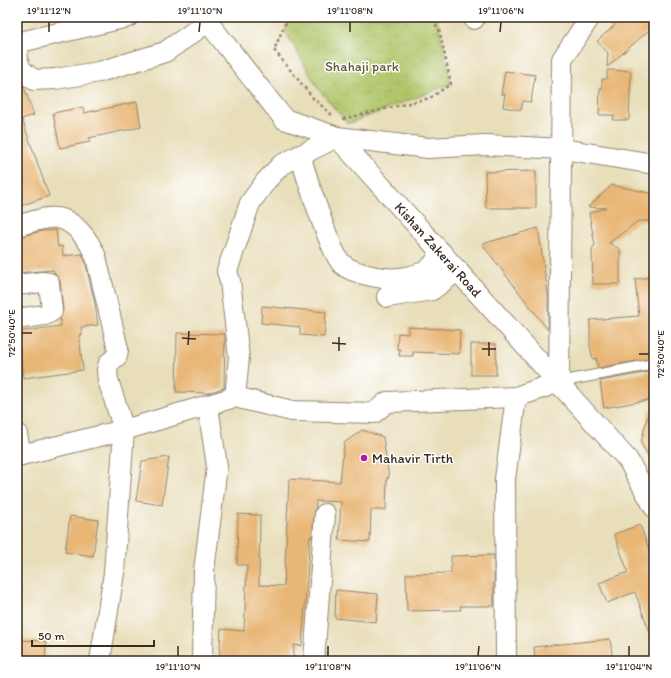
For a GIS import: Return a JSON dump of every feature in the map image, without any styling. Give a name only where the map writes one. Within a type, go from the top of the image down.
[{"type":"street","points":[[17,53],[20,42],[128,17]]},
{"type":"street","points":[[17,434],[19,455],[124,430],[235,398],[292,411],[374,413],[387,402],[516,397],[559,382],[563,149],[562,59],[590,17]]},
{"type":"street","points":[[17,58],[21,70],[34,80],[55,79],[99,72],[165,52],[201,21]]},
{"type":"street","name":"Kishan Zakerai Road","points":[[201,21],[284,119],[337,137],[628,460],[654,507]]},
{"type":"street","points":[[235,398],[239,358],[230,281],[227,271],[250,203],[266,181],[281,165],[337,137],[428,148],[486,145],[563,149],[654,164]]},
{"type":"street","points":[[300,155],[311,190],[333,246],[341,262],[350,270],[392,279],[420,274],[434,266],[441,252]]},
{"type":"street","points":[[17,226],[58,218],[66,220],[74,226],[92,248],[106,296],[118,349],[117,356],[109,364],[107,370],[108,380],[124,430],[114,573],[100,661]]},
{"type":"street","points":[[387,297],[432,290],[458,270]]},
{"type":"street","points":[[17,285],[42,282],[50,283],[53,306],[52,310],[45,315],[17,319]]},
{"type":"street","points":[[506,661],[505,479],[516,397]]},
{"type":"street","points":[[202,661],[204,571],[217,466],[208,407]]},
{"type":"street","points":[[314,661],[325,514]]},
{"type":"lane","points":[[559,382],[654,364]]},
{"type":"path","points":[[288,17],[274,50],[313,98],[337,120],[430,98],[450,84],[439,29],[428,17]]},
{"type":"green space","name":"Shahaji park","points":[[291,17],[437,17],[451,84],[348,124],[319,90],[285,31]]},
{"type":"building","points":[[608,17],[654,17],[654,26],[607,67],[608,53],[597,41],[615,25]]},
{"type":"building","points":[[607,70],[631,71],[629,120],[613,120],[614,115],[599,115],[600,88],[602,88],[602,79],[607,79]]},
{"type":"building","points":[[505,71],[535,75],[531,102],[523,101],[521,110],[503,107],[505,94],[501,94]]},
{"type":"building","points":[[17,81],[24,87],[34,115],[22,119],[49,196],[17,207]]},
{"type":"building","points":[[137,102],[141,127],[89,138],[90,142],[60,148],[53,113],[83,107],[84,113]]},
{"type":"building","points":[[536,171],[536,208],[486,208],[485,172]]},
{"type":"building","points":[[612,185],[654,194],[654,221],[638,221],[609,243],[620,249],[620,284],[593,284],[592,249],[595,245],[589,213],[606,208],[588,207]]},
{"type":"building","points":[[538,228],[548,293],[548,330],[482,244]]},
{"type":"building","points":[[56,230],[58,247],[62,246],[63,256],[82,254],[95,304],[98,325],[81,327],[82,335],[79,335],[83,370],[23,378],[20,348],[17,349],[17,332],[61,326],[60,318],[63,310],[60,281],[53,270],[17,273],[17,237],[43,231]]},
{"type":"building","points":[[654,277],[654,358],[598,368],[596,358],[593,359],[590,346],[590,320],[639,316],[635,279]]},
{"type":"building","points":[[262,306],[326,312],[324,337],[300,335],[300,327],[261,323]]},
{"type":"building","points":[[408,327],[460,330],[459,354],[413,352],[413,356],[399,356],[400,349],[397,349],[398,333],[408,334]]},
{"type":"building","points":[[177,333],[225,334],[224,388],[208,393],[176,392]]},
{"type":"building","points":[[471,344],[496,344],[496,375],[471,375]]},
{"type":"building","points":[[654,371],[654,399],[604,408],[600,381]]},
{"type":"building","points":[[649,410],[654,410],[654,466],[641,443]]},
{"type":"building","points":[[362,430],[383,437],[389,478],[387,478],[386,510],[371,510],[370,542],[339,540],[341,502],[316,501],[312,537],[310,537],[302,646],[294,645],[293,661],[219,661],[221,629],[244,631],[247,565],[237,565],[238,514],[260,515],[259,585],[284,586],[289,479],[340,482],[344,443]]},
{"type":"building","points":[[169,457],[162,505],[136,501],[142,461]]},
{"type":"building","points":[[70,516],[98,520],[93,556],[65,552]]},
{"type":"building","points":[[640,525],[654,563],[653,641],[635,592],[607,603],[599,583],[628,572],[614,534]]},
{"type":"building","points":[[494,555],[494,606],[460,606],[461,610],[407,611],[406,574],[451,573],[451,556]]},
{"type":"building","points":[[336,590],[378,594],[376,622],[335,618]]},
{"type":"building","points":[[610,639],[613,661],[535,661],[534,647]]},
{"type":"building","points":[[17,640],[46,641],[45,661],[17,661]]},
{"type":"place","name":"Mahavir Tirth","points":[[364,458]]}]
